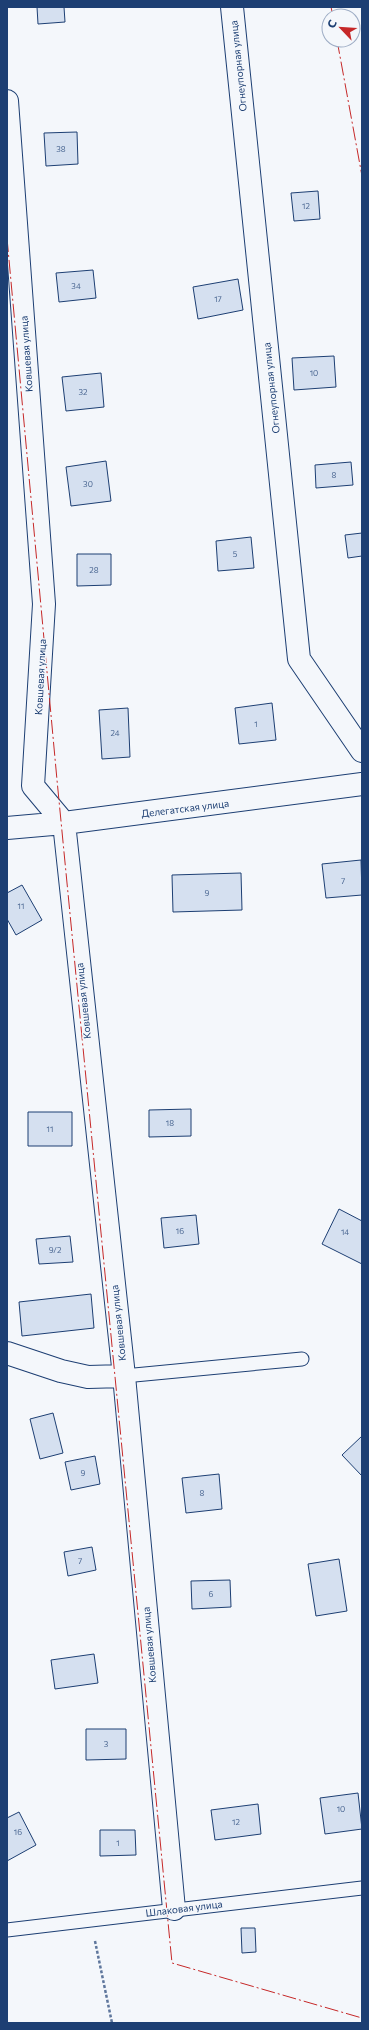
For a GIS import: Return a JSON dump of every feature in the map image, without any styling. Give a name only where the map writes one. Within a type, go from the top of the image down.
[{"type":"street","name":"Огнеупорная улица","points":[[232,7],[299,659],[362,751]]},
{"type":"street","name":"Ковшевая улица","points":[[7,101],[44,604],[33,786],[64,823],[124,1376],[174,1909]]},
{"type":"street","name":"Делегатская улица","points":[[7,828],[64,823],[362,784]]},
{"type":"street","points":[[7,1353],[61,1372],[88,1377],[124,1376]]},
{"type":"lane","points":[[124,1376],[302,1359]]},
{"type":"lane","name":"Шлаковая улица","points":[[7,1930],[174,1909],[362,1888]]},
{"type":"path","points":[[91,1920],[112,2023]]},
{"type":"building","points":[[37,7],[64,7],[65,22],[38,24]]},
{"type":"building","points":[[77,132],[78,164],[46,166],[44,133]]},
{"type":"building","points":[[318,191],[320,219],[294,221],[291,193]]},
{"type":"building","points":[[93,270],[96,298],[59,302],[56,273]]},
{"type":"building","points":[[238,279],[243,310],[198,319],[193,287]]},
{"type":"building","points":[[334,356],[336,387],[294,390],[292,358]]},
{"type":"building","points":[[101,373],[104,407],[66,411],[62,377]]},
{"type":"building","points":[[106,461],[111,501],[71,506],[66,467]]},
{"type":"building","points":[[351,462],[353,485],[316,488],[315,465]]},
{"type":"building","points":[[362,533],[362,556],[348,558],[345,535]]},
{"type":"building","points":[[251,537],[254,568],[218,571],[216,541]]},
{"type":"building","points":[[77,554],[111,554],[111,585],[77,586]]},
{"type":"building","points":[[272,703],[276,740],[239,744],[235,708]]},
{"type":"building","points":[[128,708],[130,757],[102,759],[99,710]]},
{"type":"building","points":[[361,860],[362,895],[326,898],[322,864]]},
{"type":"building","points":[[241,873],[242,910],[173,912],[172,875]]},
{"type":"building","points":[[22,885],[42,920],[16,935],[7,919],[7,893]]},
{"type":"building","points":[[191,1109],[191,1136],[149,1137],[149,1110]]},
{"type":"building","points":[[28,1112],[72,1112],[72,1146],[28,1146]]},
{"type":"building","points":[[339,1209],[362,1221],[362,1264],[322,1244]]},
{"type":"building","points":[[196,1215],[199,1244],[164,1248],[161,1218]]},
{"type":"building","points":[[70,1236],[73,1262],[39,1264],[36,1239]]},
{"type":"building","points":[[91,1294],[94,1328],[22,1336],[19,1302]]},
{"type":"building","points":[[53,1413],[63,1453],[40,1459],[30,1419]]},
{"type":"building","points":[[362,1436],[362,1476],[342,1455]]},
{"type":"building","points":[[95,1456],[100,1484],[71,1490],[65,1462]]},
{"type":"building","points":[[219,1474],[222,1509],[186,1513],[182,1478]]},
{"type":"building","points":[[92,1547],[96,1570],[68,1576],[64,1552]]},
{"type":"building","points":[[339,1559],[347,1611],[316,1616],[308,1564]]},
{"type":"building","points":[[230,1580],[231,1607],[192,1609],[191,1581]]},
{"type":"building","points":[[94,1654],[98,1683],[55,1689],[51,1660]]},
{"type":"building","points":[[86,1729],[126,1729],[126,1759],[86,1760]]},
{"type":"building","points":[[358,1793],[362,1829],[325,1834],[320,1798]]},
{"type":"building","points":[[258,1804],[261,1834],[215,1840],[211,1810]]},
{"type":"building","points":[[19,1812],[36,1845],[7,1861],[7,1818]]},
{"type":"building","points":[[100,1830],[135,1830],[136,1855],[100,1856]]},
{"type":"building","points":[[241,1928],[255,1928],[256,1952],[242,1953]]},
{"type":"power","points":[[338,48],[362,176]]},
{"type":"power","points":[[7,238],[57,780],[172,1963],[362,2018]]}]
